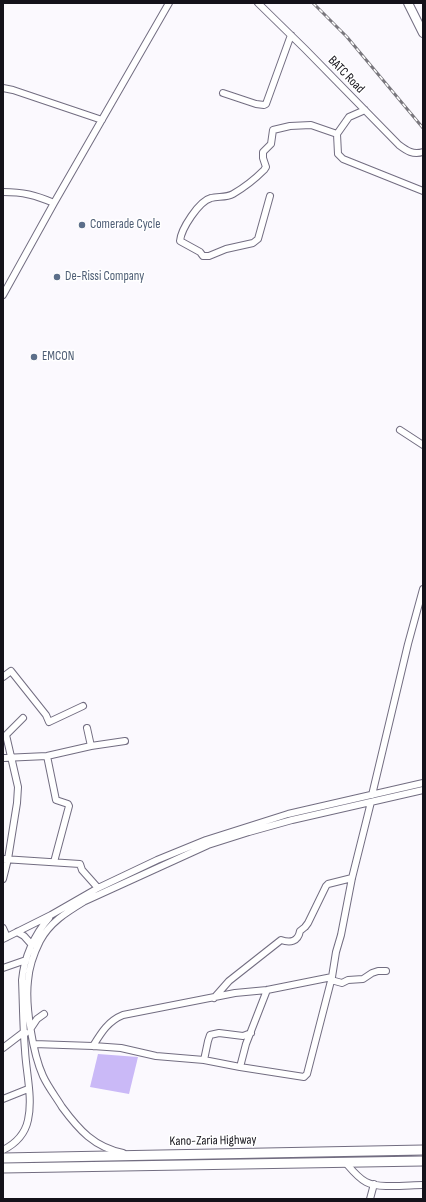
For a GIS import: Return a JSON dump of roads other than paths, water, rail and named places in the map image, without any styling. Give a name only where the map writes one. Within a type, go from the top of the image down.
[{"type":"highway","name":"Kano-Zaria Highway","points":[[3,1158],[423,1150]]},
{"type":"highway","name":"Kano-Zaria Highway","points":[[3,1168],[423,1161]]},
{"type":"main road","points":[[408,3],[423,33]]},
{"type":"main road","points":[[413,3],[423,24]]},
{"type":"street","points":[[3,295],[169,3]]},
{"type":"street","name":"BATC Road","points":[[258,3],[403,148],[412,153],[423,152]]},
{"type":"street","points":[[223,93],[256,104],[266,104],[291,35]]},
{"type":"street","points":[[3,88],[102,120]]},
{"type":"street","points":[[365,110],[349,117],[337,134],[338,154],[343,159],[423,191]]},
{"type":"street","points":[[270,196],[258,239],[253,243],[226,249],[208,256],[203,256],[200,252],[180,241],[180,237],[184,229],[201,204],[210,198],[229,196],[233,194],[251,183],[264,170],[266,167],[263,152],[271,144],[273,130],[290,126],[311,125],[337,134]]},
{"type":"street","points":[[3,192],[20,192],[54,203]]},
{"type":"street","points":[[400,430],[423,445]]},
{"type":"street","points":[[372,795],[408,644],[423,589]]},
{"type":"street","points":[[3,677],[11,671],[46,715],[49,722],[83,706]]},
{"type":"street","points":[[3,879],[17,803],[18,787],[6,735],[22,718]]},
{"type":"street","points":[[87,728],[91,746]]},
{"type":"street","points":[[3,758],[47,756],[91,746],[126,741]]},
{"type":"street","points":[[47,756],[56,800],[68,804],[54,862]]},
{"type":"street","points":[[3,928],[5,938],[51,915],[98,888],[157,860],[206,840],[288,814],[423,783]]},
{"type":"street","points":[[3,1150],[14,1143],[24,1131],[29,1115],[24,1032],[29,971],[34,954],[41,940],[51,925],[58,919],[85,901],[208,845],[292,820],[423,790]]},
{"type":"street","points":[[34,1044],[127,1049],[156,1056],[204,1060],[302,1077],[306,1075],[332,979],[336,952],[341,935],[352,878],[371,802]]},
{"type":"street","points":[[6,859],[80,864],[82,870],[98,888]]},
{"type":"street","points":[[214,998],[229,981],[281,940],[287,942],[295,941],[299,937],[300,931],[308,923],[328,884],[352,878]]},
{"type":"street","points":[[51,915],[41,928],[32,945],[23,969],[22,980],[31,1031],[43,1076],[53,1094],[73,1123],[86,1136],[112,1151],[136,1156]]},
{"type":"street","points":[[17,932],[26,938],[32,945]]},
{"type":"street","points":[[3,968],[26,960]]},
{"type":"street","points":[[92,1046],[105,1027],[117,1017],[123,1015],[235,993],[267,990],[332,979],[342,982],[363,979],[378,971],[386,971]]},
{"type":"street","points":[[229,981],[235,993]]},
{"type":"street","points":[[240,1067],[251,1032],[267,990]]},
{"type":"street","points":[[31,1031],[37,1020],[44,1014]]},
{"type":"street","points":[[3,1048],[24,1032],[31,1031]]},
{"type":"street","points":[[204,1060],[209,1037],[212,1034],[219,1033],[244,1036],[251,1032]]},
{"type":"street","points":[[3,1097],[28,1088]]},
{"type":"street","points":[[345,1162],[366,1182],[380,1186],[423,1185]]},
{"type":"street","points":[[370,1199],[374,1184]]},
{"type":"railway","points":[[313,3],[347,37],[423,128]]},
{"type":"place","name":"Comerade Cycle","points":[[82,225]]},
{"type":"place","name":"De-Rissi Company","points":[[57,277]]},
{"type":"place","name":"EMCON","points":[[34,357]]}]
